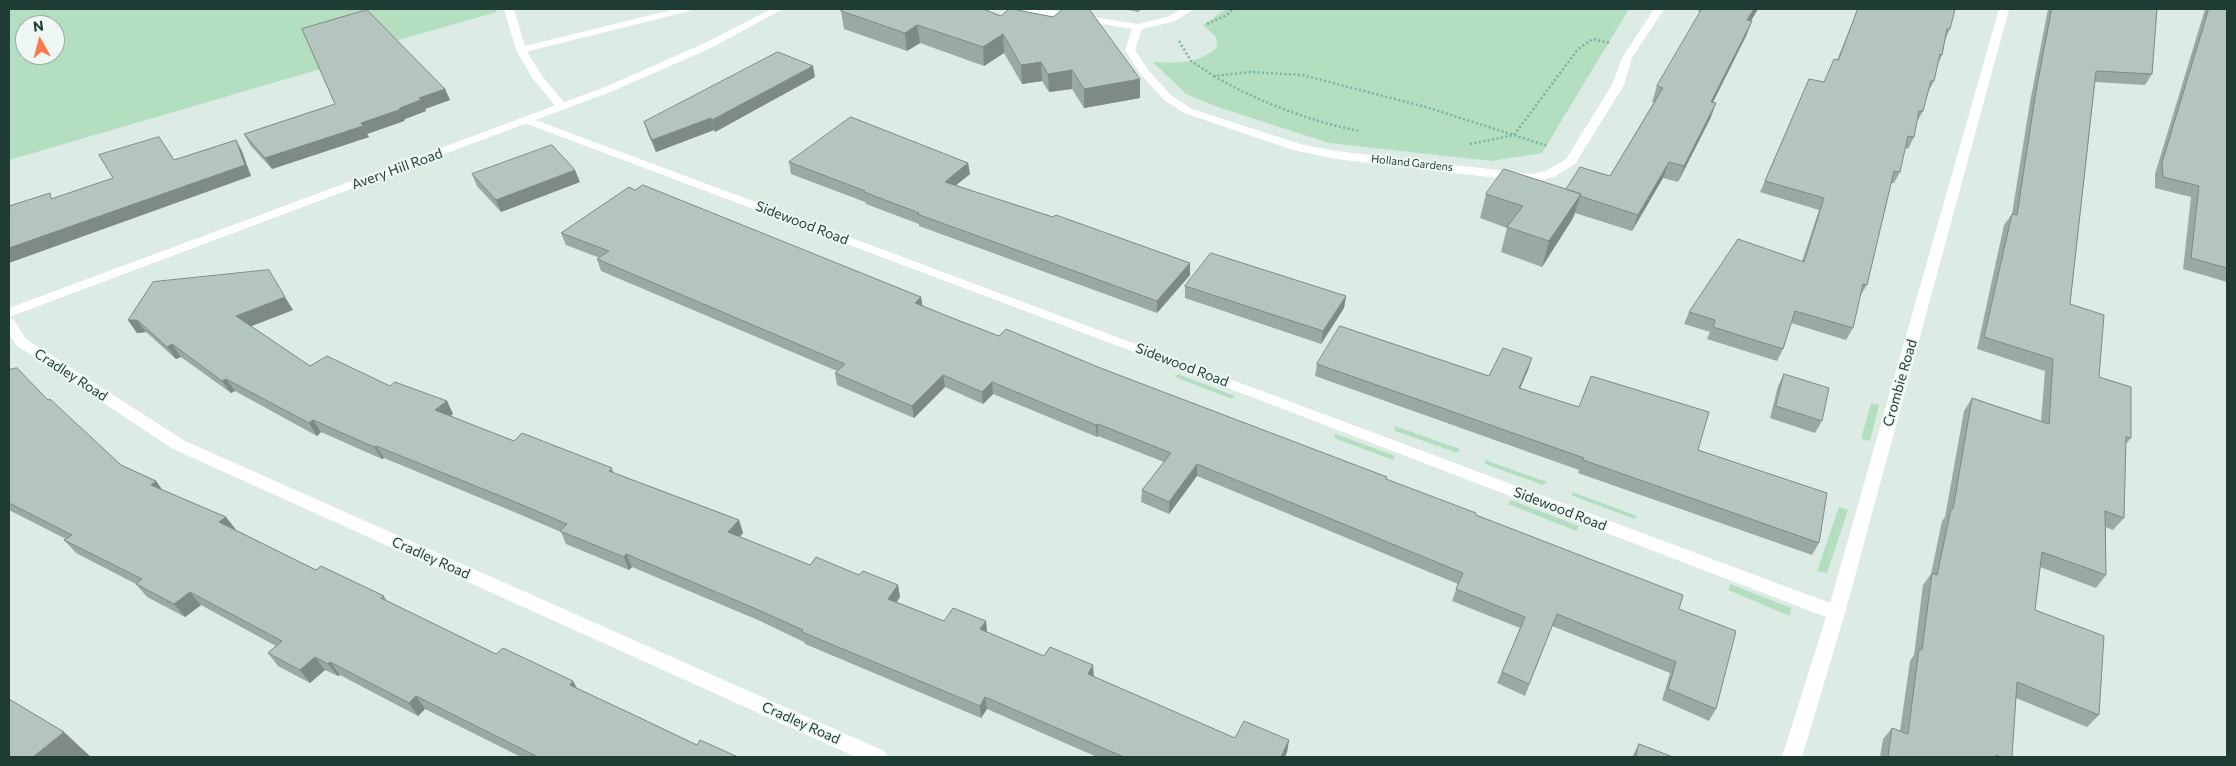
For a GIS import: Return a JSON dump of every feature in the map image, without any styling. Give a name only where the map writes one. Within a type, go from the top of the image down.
[{"type":"street","points":[[509,9],[521,50],[537,77],[562,107]]},
{"type":"street","points":[[521,50],[686,9]]},
{"type":"street","name":"Avery Hill Road","points":[[9,313],[562,107],[657,68],[735,32],[778,9]]},
{"type":"street","points":[[1028,9],[1138,27],[1171,19],[1188,9]]},
{"type":"street","name":"Holland Gardens","points":[[1138,27],[1130,50],[1145,73],[1168,98],[1188,111],[1297,147],[1336,155],[1531,178],[1550,174],[1571,161],[1618,86],[1627,58],[1659,9]]},
{"type":"street","name":"Crombie Road","points":[[1792,757],[1836,613],[2004,9]]},
{"type":"street","name":"Sidewood Road","points":[[526,120],[1836,613]]},
{"type":"street","name":"Cradley Road","points":[[9,323],[21,342],[178,445],[877,757]]},
{"type":"path","points":[[1177,38],[1191,61],[1233,88],[1344,129],[1364,132]]},
{"type":"path","points":[[1464,144],[1473,145],[1514,135],[1578,49],[1593,40],[1634,47]]},
{"type":"path","points":[[1214,76],[1251,72],[1302,75],[1426,107],[1576,154]]},
{"type":"green space","points":[[9,9],[496,9],[497,12],[321,62],[324,68],[9,160]]},
{"type":"green space","points":[[1226,9],[1629,9],[1542,153],[1491,161],[1329,143],[1218,107],[1186,94],[1153,62],[1186,62],[1209,54],[1217,48],[1216,37],[1203,25]]},
{"type":"green space","points":[[1178,374],[1235,396],[1232,399],[1175,377]]},
{"type":"green space","points":[[1871,403],[1879,405],[1870,441],[1861,439]]},
{"type":"green space","points":[[1395,426],[1460,449],[1458,453],[1395,431]]},
{"type":"green space","points":[[1336,434],[1395,456],[1393,460],[1334,438]]},
{"type":"green space","points":[[1485,460],[1547,482],[1543,485],[1485,464]]},
{"type":"green space","points":[[1572,492],[1637,516],[1635,519],[1573,496]]},
{"type":"green space","points":[[1511,500],[1579,526],[1576,531],[1508,504]]},
{"type":"green space","points":[[1839,507],[1848,510],[1827,573],[1817,571]]},
{"type":"green space","points":[[1730,584],[1791,608],[1790,616],[1728,590]]},
{"type":"building","points":[[845,9],[983,9],[1001,16],[1009,9],[1012,9],[1053,17],[1063,9],[1089,9],[1140,79],[1084,89],[1072,70],[1048,74],[1041,62],[1021,65],[1003,34],[983,47],[917,25],[905,33],[841,11]]},
{"type":"building","points":[[1702,9],[1754,9],[1747,20],[1752,21],[1711,102],[1716,103],[1684,166],[1669,162],[1638,215],[1580,196],[1581,194],[1566,189],[1580,167],[1610,176],[1663,88],[1657,86]]},
{"type":"building","points":[[1858,9],[1955,9],[1950,29],[1947,29],[1934,81],[1931,81],[1923,111],[1919,111],[1914,137],[1908,136],[1900,172],[1894,171],[1867,285],[1863,284],[1853,328],[1795,311],[1783,349],[1713,327],[1715,320],[1689,312],[1738,239],[1804,262],[1824,198],[1765,181],[1809,79],[1824,82],[1834,59],[1838,60]]},
{"type":"building","points":[[2052,9],[2157,9],[2152,74],[2096,71],[2070,304],[2104,315],[2099,377],[2131,387],[2131,438],[2126,437],[2124,518],[2105,511],[2106,575],[2042,552],[2035,610],[2104,636],[2099,715],[2017,682],[2012,757],[1996,755],[1996,757],[1888,757],[1892,728],[1908,734],[1919,649],[1922,650],[1932,573],[1937,575],[1951,509],[1953,509],[1972,398],[2049,424],[2053,359],[1984,337],[2012,214],[2017,215],[2036,91]]},
{"type":"building","points":[[2209,9],[2227,9],[2227,268],[2191,258],[2199,186],[2163,177],[2162,163]]},
{"type":"building","points":[[367,10],[445,89],[419,98],[421,100],[399,110],[361,123],[363,126],[265,158],[244,134],[335,104],[302,29]]},
{"type":"building","points":[[778,52],[813,66],[712,120],[711,118],[652,140],[644,122]]},
{"type":"building","points":[[851,117],[968,163],[945,182],[1053,217],[1056,215],[1190,263],[1157,301],[917,214],[919,213],[789,162]]},
{"type":"building","points":[[159,137],[174,160],[236,140],[245,165],[9,248],[9,206],[50,193],[51,199],[113,178],[99,155]]},
{"type":"building","points":[[552,145],[575,170],[496,200],[472,174]]},
{"type":"building","points":[[1504,169],[1581,194],[1549,241],[1507,227],[1523,206],[1486,194]]},
{"type":"building","points":[[643,185],[921,297],[915,303],[960,321],[999,336],[1006,329],[1103,369],[1387,477],[1386,479],[1476,513],[1476,515],[1683,595],[1679,609],[1736,631],[1716,709],[1668,689],[1676,662],[1557,614],[1529,684],[1502,672],[1525,617],[1456,589],[1463,573],[1197,464],[1169,502],[1142,490],[1171,453],[1098,424],[1096,425],[992,382],[982,392],[943,375],[912,406],[835,373],[845,364],[597,259],[609,251],[561,233],[629,187],[635,190]]},
{"type":"building","points":[[1211,253],[1346,296],[1323,331],[1185,286]]},
{"type":"building","points":[[269,270],[285,297],[236,316],[310,366],[327,356],[390,386],[395,382],[447,401],[435,410],[514,441],[522,433],[612,468],[609,471],[739,520],[728,532],[810,565],[816,557],[859,575],[863,571],[898,585],[888,599],[944,621],[953,608],[986,621],[980,629],[1044,656],[1050,647],[1093,665],[1088,674],[1235,738],[1244,721],[1289,740],[1281,757],[1124,757],[985,697],[980,706],[802,632],[803,630],[754,608],[626,554],[624,557],[560,531],[567,524],[513,501],[376,446],[374,447],[313,420],[309,423],[226,379],[222,381],[172,344],[167,347],[137,320],[128,320],[153,282]]},
{"type":"building","points":[[1340,326],[1489,376],[1503,348],[1532,358],[1519,388],[1579,407],[1591,376],[1709,412],[1698,450],[1827,493],[1819,543],[1317,364]]},
{"type":"building","points":[[17,368],[48,400],[50,399],[121,465],[156,481],[151,485],[226,517],[219,522],[316,570],[321,566],[384,596],[381,598],[496,654],[503,648],[573,681],[570,685],[697,745],[700,740],[738,757],[538,757],[416,696],[409,703],[330,662],[328,664],[315,657],[300,670],[268,653],[282,641],[190,592],[174,604],[136,584],[142,579],[64,540],[72,535],[9,503],[9,370]]},
{"type":"building","points":[[1784,374],[1829,388],[1822,421],[1776,406]]},
{"type":"building","points":[[9,699],[64,732],[33,757],[9,757]]},
{"type":"building","points":[[1639,744],[1673,757],[1636,757]]}]
